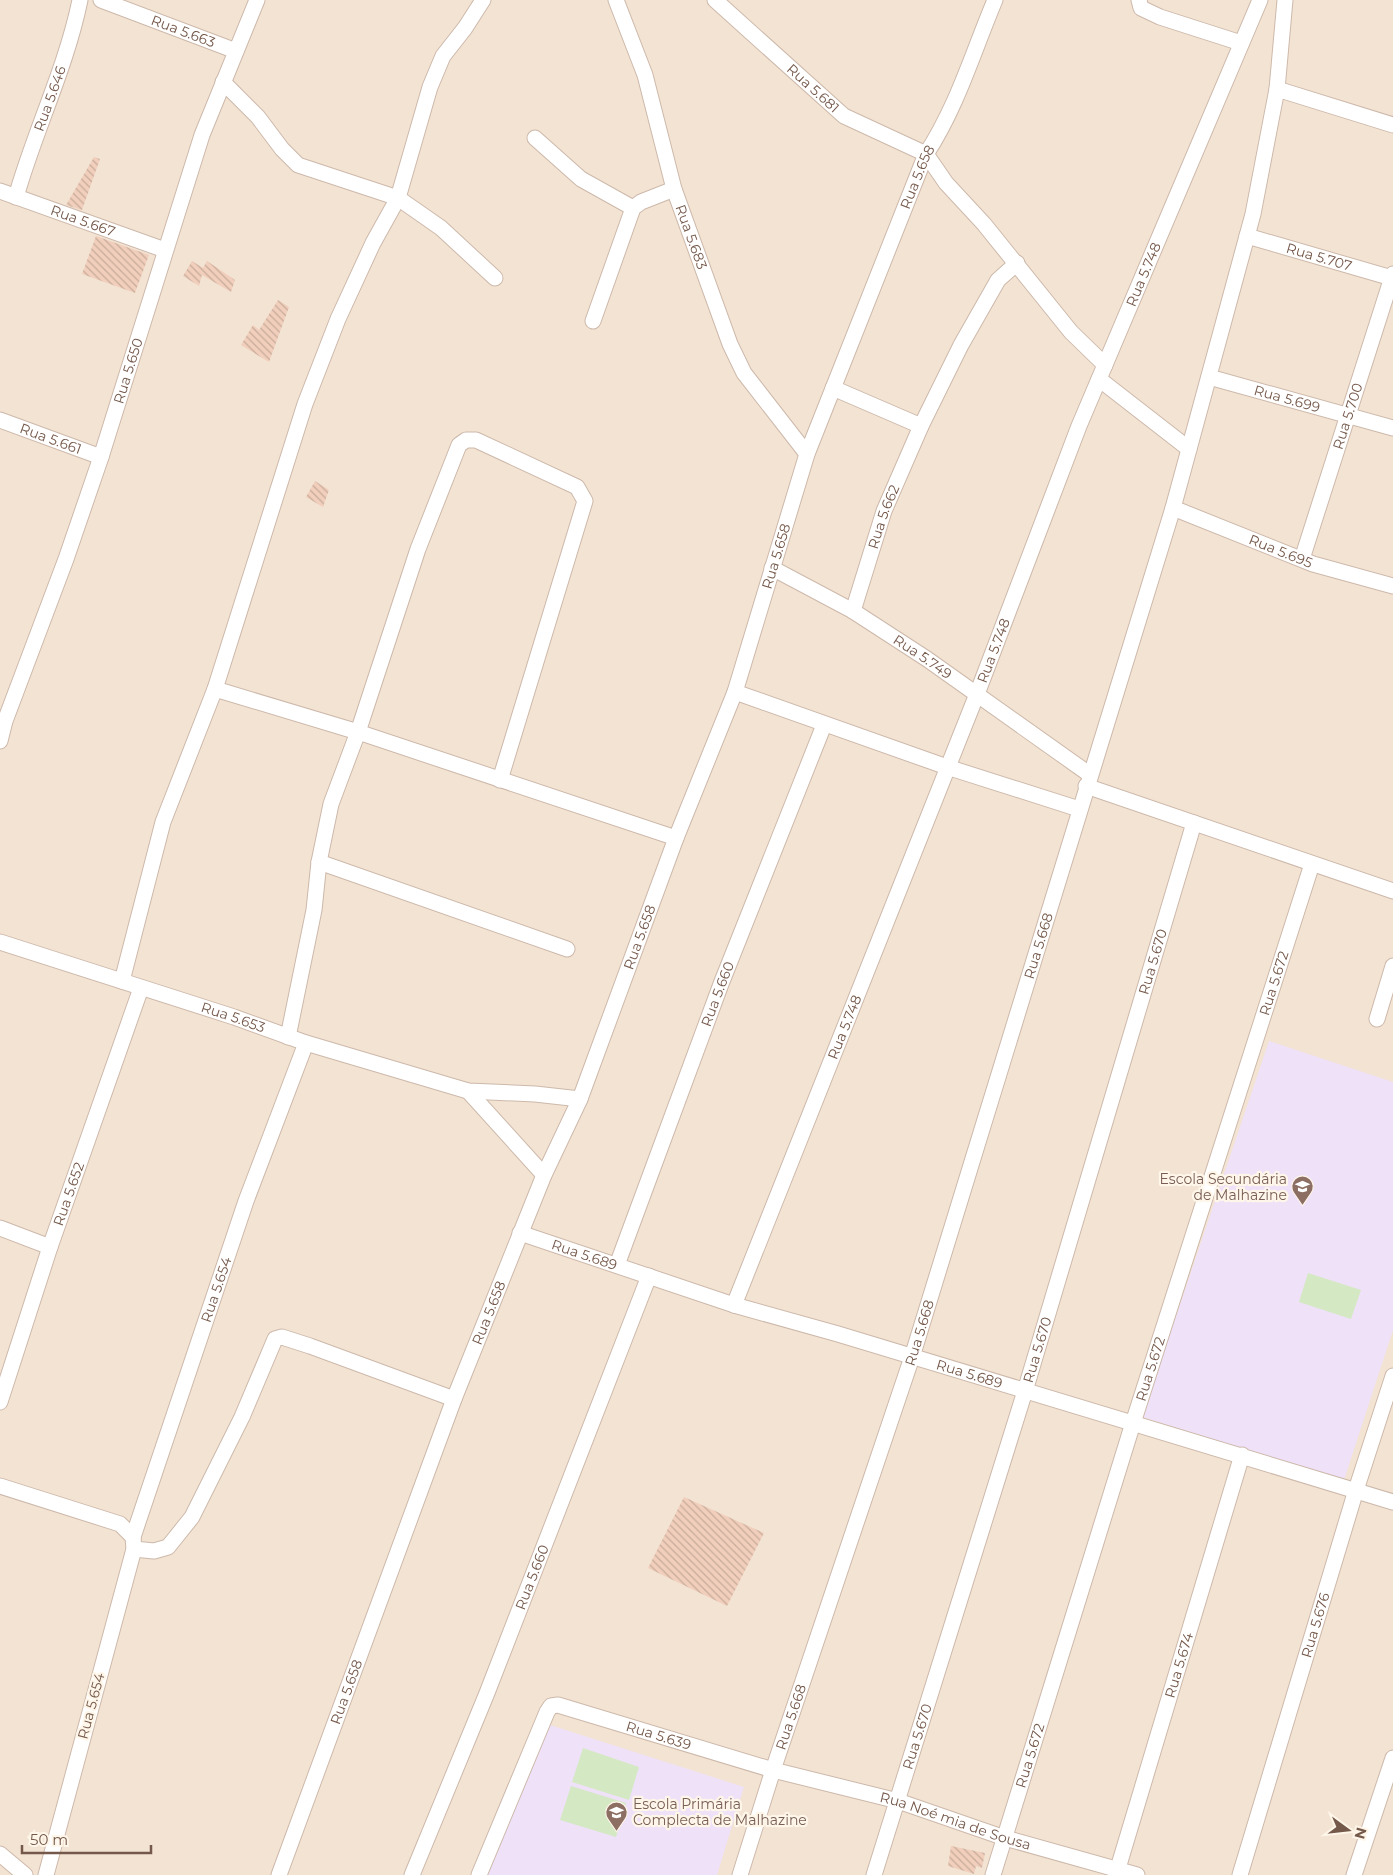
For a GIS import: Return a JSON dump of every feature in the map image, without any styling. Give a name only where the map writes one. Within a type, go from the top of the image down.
[{"type":"street","name":"Rua 5.646","points":[[16,197],[26,161],[74,27],[80,0]]},
{"type":"street","name":"Rua 5.663","points":[[101,0],[236,51]]},
{"type":"street","name":"Rua 5.650","points":[[0,741],[3,720],[66,559],[101,457],[202,135],[257,0]]},
{"type":"street","points":[[122,981],[163,822],[191,747],[216,689],[305,404],[338,319],[373,244],[398,198],[430,87],[444,56],[483,0]]},
{"type":"street","name":"Rua 5.683","points":[[616,0],[645,75],[674,189],[718,314],[744,373],[807,454]]},
{"type":"street","name":"Rua 5.681","points":[[715,0],[844,116],[926,154]]},
{"type":"street","name":"Rua 5.658","points":[[279,1875],[454,1399],[544,1175],[580,1099],[676,838],[735,692],[807,454],[926,154],[949,118],[995,0]]},
{"type":"street","points":[[1138,0],[1141,8],[1160,17],[1241,43]]},
{"type":"street","name":"Rua 5.748","points":[[734,1305],[977,694],[1099,379],[1260,0]]},
{"type":"street","points":[[1087,780],[1173,508],[1247,236],[1277,89],[1285,0]]},
{"type":"street","points":[[224,82],[258,116],[282,149],[298,165],[398,198],[441,228],[495,278]]},
{"type":"street","points":[[1277,89],[1393,125]]},
{"type":"street","points":[[535,138],[581,179],[633,208]]},
{"type":"street","points":[[926,154],[946,183],[1017,263],[1071,332],[1106,365]]},
{"type":"street","points":[[593,321],[633,208],[641,202],[674,189]]},
{"type":"street","name":"Rua 5.667","points":[[0,191],[165,250]]},
{"type":"street","name":"Rua 5.707","points":[[1247,236],[1392,276]]},
{"type":"street","name":"Rua 5.662","points":[[853,610],[884,510],[921,426],[961,345],[998,280],[1017,263]]},
{"type":"street","name":"Rua 5.700","points":[[1302,559],[1392,276]]},
{"type":"street","name":"Rua 5.699","points":[[1209,377],[1393,428]]},
{"type":"street","points":[[1099,379],[1189,449]]},
{"type":"street","points":[[833,388],[921,426]]},
{"type":"street","name":"Rua 5.661","points":[[0,420],[101,457]]},
{"type":"street","points":[[288,1037],[314,910],[319,862],[331,804],[358,732],[418,549],[459,445],[466,440],[476,440],[577,487],[585,501],[500,780]]},
{"type":"street","name":"Rua 5.695","points":[[1173,508],[1302,559],[1393,586]]},
{"type":"street","name":"Rua 5.749","points":[[772,568],[853,610],[977,694],[1087,780],[1194,823],[1393,891]]},
{"type":"street","points":[[216,689],[358,732],[676,838]]},
{"type":"street","points":[[735,692],[947,767],[1079,809]]},
{"type":"street","name":"Rua 5.660","points":[[616,1265],[720,984],[824,725]]},
{"type":"street","name":"Rua 5.668","points":[[740,1875],[773,1770],[912,1357],[1087,780]]},
{"type":"street","name":"Rua 5.670","points":[[874,1875],[1025,1391],[1194,823]]},
{"type":"street","points":[[319,862],[567,949]]},
{"type":"street","name":"Rua 5.672","points":[[993,1875],[1134,1423],[1312,864]]},
{"type":"street","name":"Rua 5.653","points":[[0,942],[234,1016],[306,1043],[468,1091],[535,1094],[580,1099]]},
{"type":"street","points":[[1377,1019],[1393,966]]},
{"type":"street","name":"Rua 5.652","points":[[0,1402],[50,1247],[142,988]]},
{"type":"street","name":"Rua 5.654","points":[[46,1875],[133,1543],[246,1201],[306,1043]]},
{"type":"street","points":[[468,1091],[544,1175]]},
{"type":"street","points":[[0,1228],[50,1247]]},
{"type":"street","name":"Rua 5.689","points":[[520,1233],[734,1305],[838,1334],[1393,1502]]},
{"type":"street","name":"Rua 5.660","points":[[412,1875],[487,1693],[648,1276]]},
{"type":"street","points":[[0,1486],[120,1524],[133,1543],[154,1551],[168,1547],[192,1517],[242,1417],[275,1339],[282,1337],[454,1399]]},
{"type":"street","name":"Rua 5.676","points":[[1240,1875],[1356,1490],[1393,1376]]},
{"type":"street","name":"Rua 5.674","points":[[1117,1872],[1242,1455]]},
{"type":"street","name":"Rua 5.639","points":[[479,1875],[546,1712],[551,1706],[558,1704],[773,1770]]},
{"type":"street","points":[[1354,1875],[1393,1758]]},
{"type":"street","name":"Rua Noé mia de Sousa","points":[[773,1770],[898,1801],[1005,1838],[1117,1872],[1136,1875]]},
{"type":"street","points":[[0,1854],[25,1875]]},
{"type":"shaded area","points":[[0,0],[1393,0],[1393,1875],[0,1875]]},
{"type":"shaded area","name":"Escola Secundária de Malhazine","points":[[1269,1041],[1393,1082],[1393,1330],[1344,1480],[1142,1417]]},
{"type":"shaded area","name":"Escola Primária Complecta de Malhazine","points":[[547,1724],[744,1787],[717,1875],[486,1875]]},
{"type":"green space","points":[[1308,1273],[1361,1290],[1351,1319],[1299,1302]]},
{"type":"green space","points":[[583,1748],[639,1767],[629,1800],[572,1782]]},
{"type":"green space","points":[[571,1786],[626,1803],[616,1837],[560,1820]]},
{"type":"building","points":[[94,157],[100,159],[82,210],[66,205]]},
{"type":"building","points":[[96,236],[149,255],[135,293],[82,274]]},
{"type":"building","points":[[192,261],[203,268],[207,261],[235,280],[231,292],[202,275],[199,286],[183,276]]},
{"type":"building","points":[[278,300],[289,307],[269,362],[241,345],[253,325],[259,330]]},
{"type":"building","points":[[315,481],[329,490],[323,507],[306,497]]},
{"type":"building","points":[[684,1497],[764,1533],[727,1606],[648,1568]]},
{"type":"building","points":[[951,1846],[985,1853],[982,1868],[976,1866],[974,1874],[948,1866]]},
{"type":"place","name":"Escola Secundária de Malhazine","points":[[1303,1206]]},
{"type":"place","name":"Escola Primária Complecta de Malhazine","points":[[617,1831]]}]
